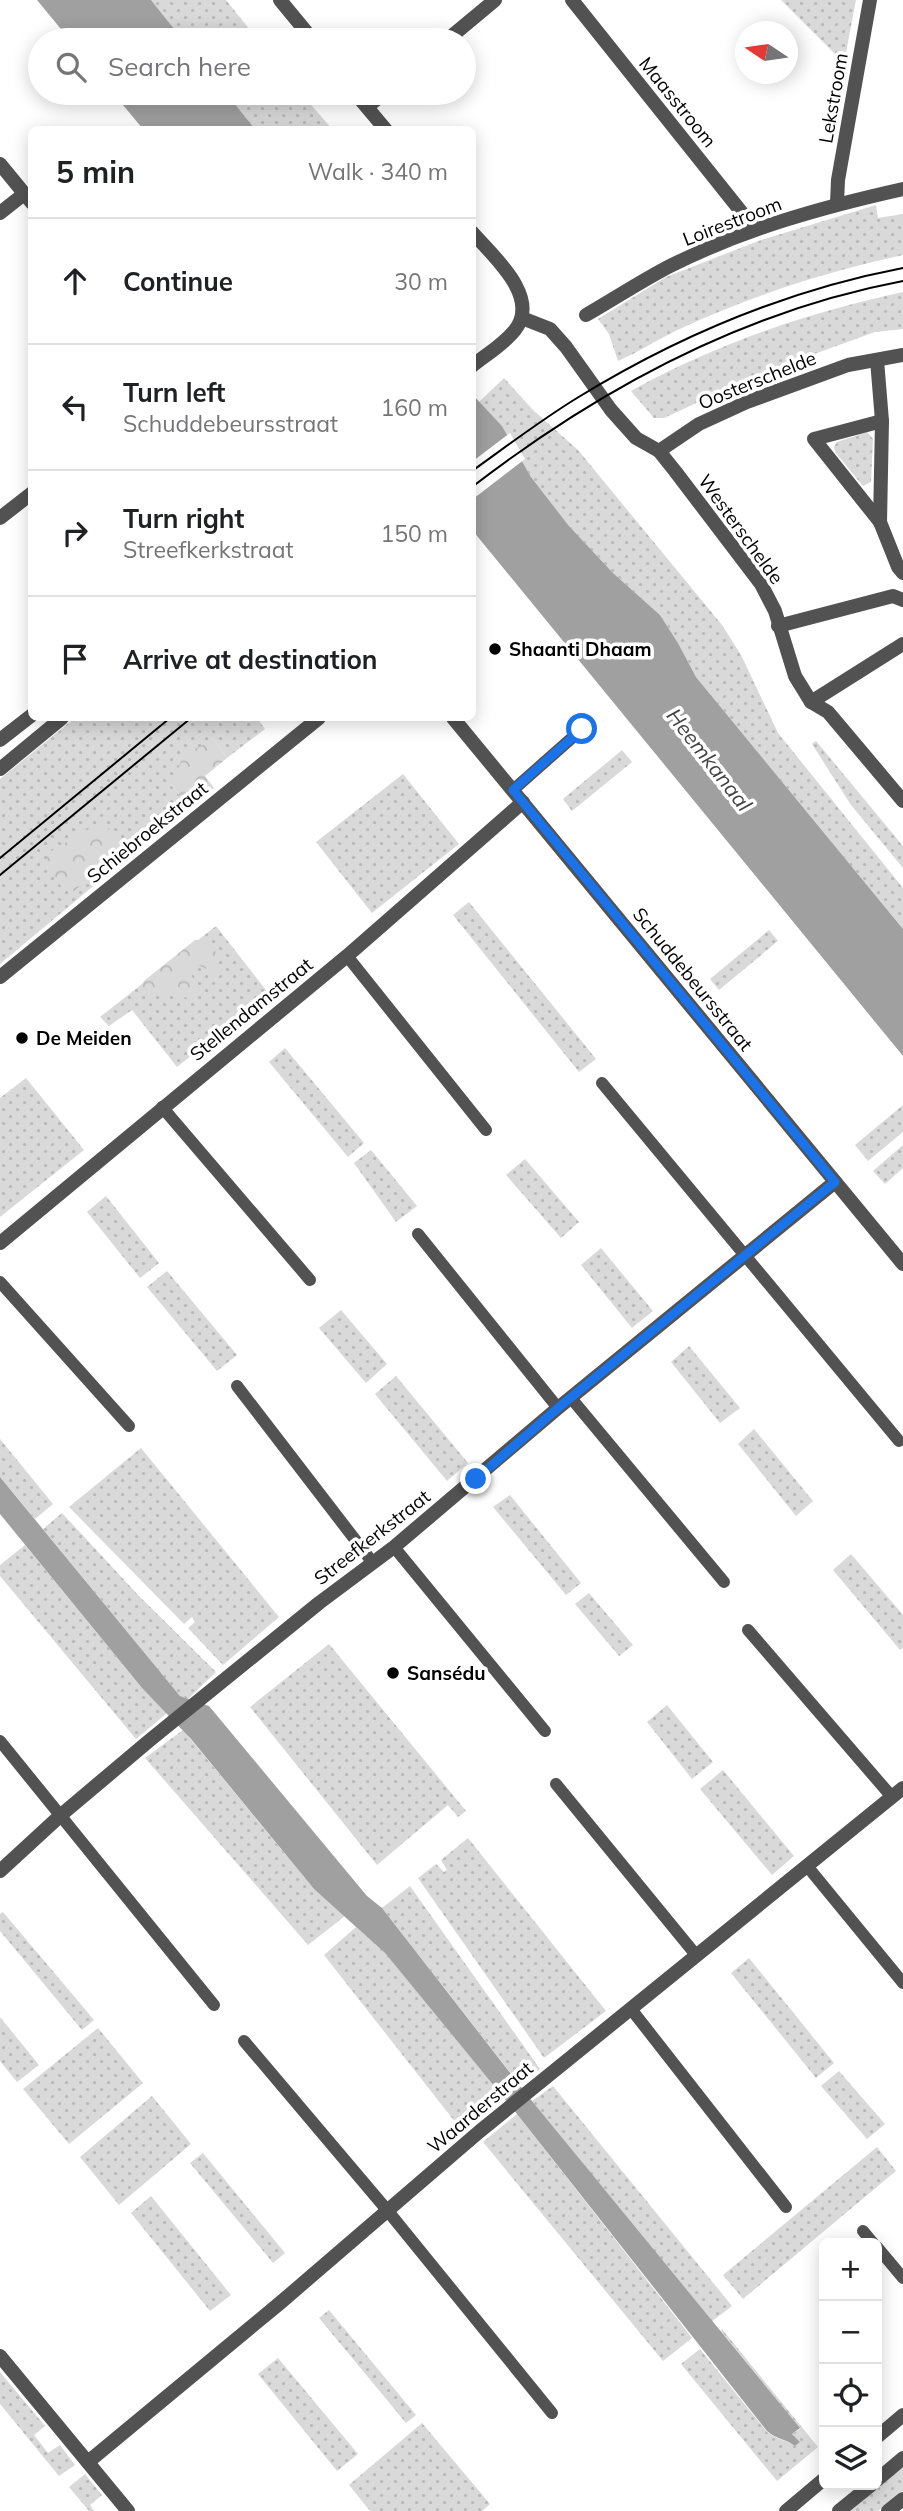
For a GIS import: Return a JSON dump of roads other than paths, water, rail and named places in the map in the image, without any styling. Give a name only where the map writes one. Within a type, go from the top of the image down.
[{"type":"street","points":[[280,0],[303,28]]},
{"type":"street","points":[[461,28],[495,0]]},
{"type":"street","name":"Maasstroom","points":[[572,0],[755,229]]},
{"type":"street","name":"Lekstroom","points":[[837,203],[838,180],[870,0]]},
{"type":"street","points":[[369,105],[367,107],[383,126]]},
{"type":"street","points":[[0,164],[28,198],[0,213]]},
{"type":"street","name":"Loirestroom","points":[[586,315],[670,266],[755,229],[837,203],[903,189]]},
{"type":"street","points":[[476,237],[519,290],[523,308],[522,318],[508,338],[477,362]]},
{"type":"street","points":[[522,318],[550,329],[636,439],[659,451]]},
{"type":"street","name":"Oosterschelde","points":[[659,451],[699,424],[747,402],[848,365],[903,355]]},
{"type":"street","points":[[877,360],[882,421],[880,522]]},
{"type":"street","points":[[882,421],[814,439],[880,522],[903,573]]},
{"type":"street","name":"Westerschelde","points":[[659,451],[761,584],[775,611],[795,676],[811,702],[828,712],[903,801]]},
{"type":"street","points":[[0,518],[28,496]]},
{"type":"street","points":[[778,626],[893,596],[903,600]]},
{"type":"street","points":[[811,702],[903,644]]},
{"type":"street","points":[[0,740],[28,718]]},
{"type":"street","points":[[0,769],[58,721]]},
{"type":"street","name":"Schiebroekstraat","points":[[0,977],[315,721]]},
{"type":"street","name":"Schuddebeursstraat","points":[[456,721],[903,1264]]},
{"type":"street","name":"Stellendamstraat","points":[[0,1243],[347,956],[523,802]]},
{"type":"street","name":"Streefkerkstraat","points":[[0,1871],[150,1740],[319,1603],[394,1547],[558,1408],[835,1182]]},
{"type":"street","name":"Waarderstraat","points":[[88,2462],[280,2303],[539,2082],[897,1792]]},
{"type":"street","points":[[0,2356],[128,2511]]},
{"type":"street","points":[[882,2433],[903,2415]]},
{"type":"street","points":[[882,2476],[903,2458]]},
{"type":"street","points":[[792,2509],[819,2484]]},
{"type":"street","points":[[839,2511],[865,2490]]},
{"type":"street","points":[[888,2511],[903,2499]]},
{"type":"lane","points":[[513,790],[582,729]]},
{"type":"lane","points":[[347,956],[486,1130]]},
{"type":"lane","points":[[602,1083],[899,1441]]},
{"type":"lane","points":[[162,1107],[310,1280]]},
{"type":"lane","points":[[418,1234],[558,1408]]},
{"type":"lane","points":[[0,1282],[129,1426]]},
{"type":"lane","points":[[237,1386],[373,1563]]},
{"type":"lane","points":[[571,1398],[724,1582]]},
{"type":"lane","points":[[394,1547],[545,1731]]},
{"type":"lane","points":[[748,1630],[897,1792]]},
{"type":"lane","points":[[0,1741],[214,2005]]},
{"type":"lane","points":[[556,1784],[696,1955]]},
{"type":"lane","points":[[807,1866],[903,1983]]},
{"type":"lane","points":[[631,2008],[786,2207]]},
{"type":"lane","points":[[244,2041],[387,2210],[552,2413]]},
{"type":"lane","points":[[863,2231],[869,2238]]},
{"type":"lane","points":[[882,2253],[903,2278]]},
{"type":"water","points":[[37,0],[151,0],[173,28],[60,28]]},
{"type":"water","points":[[123,105],[236,105],[253,126],[140,126]]},
{"type":"water","name":"Heemkanaal","points":[[476,398],[502,426],[531,477],[569,526],[613,573],[660,615],[696,677],[903,929],[903,1056],[476,535]]},
{"type":"water","points":[[0,1477],[180,1696],[209,1706],[367,1896],[382,1908],[532,2101],[800,2428],[792,2434],[800,2442],[795,2446],[767,2431],[517,2114],[385,1953],[314,1889],[191,1739],[142,1688],[0,1514]]},
{"type":"tram line","points":[[476,468],[577,398],[694,335],[776,302],[860,277],[903,268]]},
{"type":"tram line","points":[[476,484],[571,418],[676,358],[786,312],[844,294],[903,281]]},
{"type":"tram line","points":[[0,858],[166,721]]},
{"type":"tram line","points":[[0,875],[187,721]]},
{"type":"place","name":"Shaanti Dhaam","points":[[495,649]]},
{"type":"place","name":"De Meiden","points":[[22,1038]]},
{"type":"place","name":"Sansédu","points":[[393,1673]]}]
